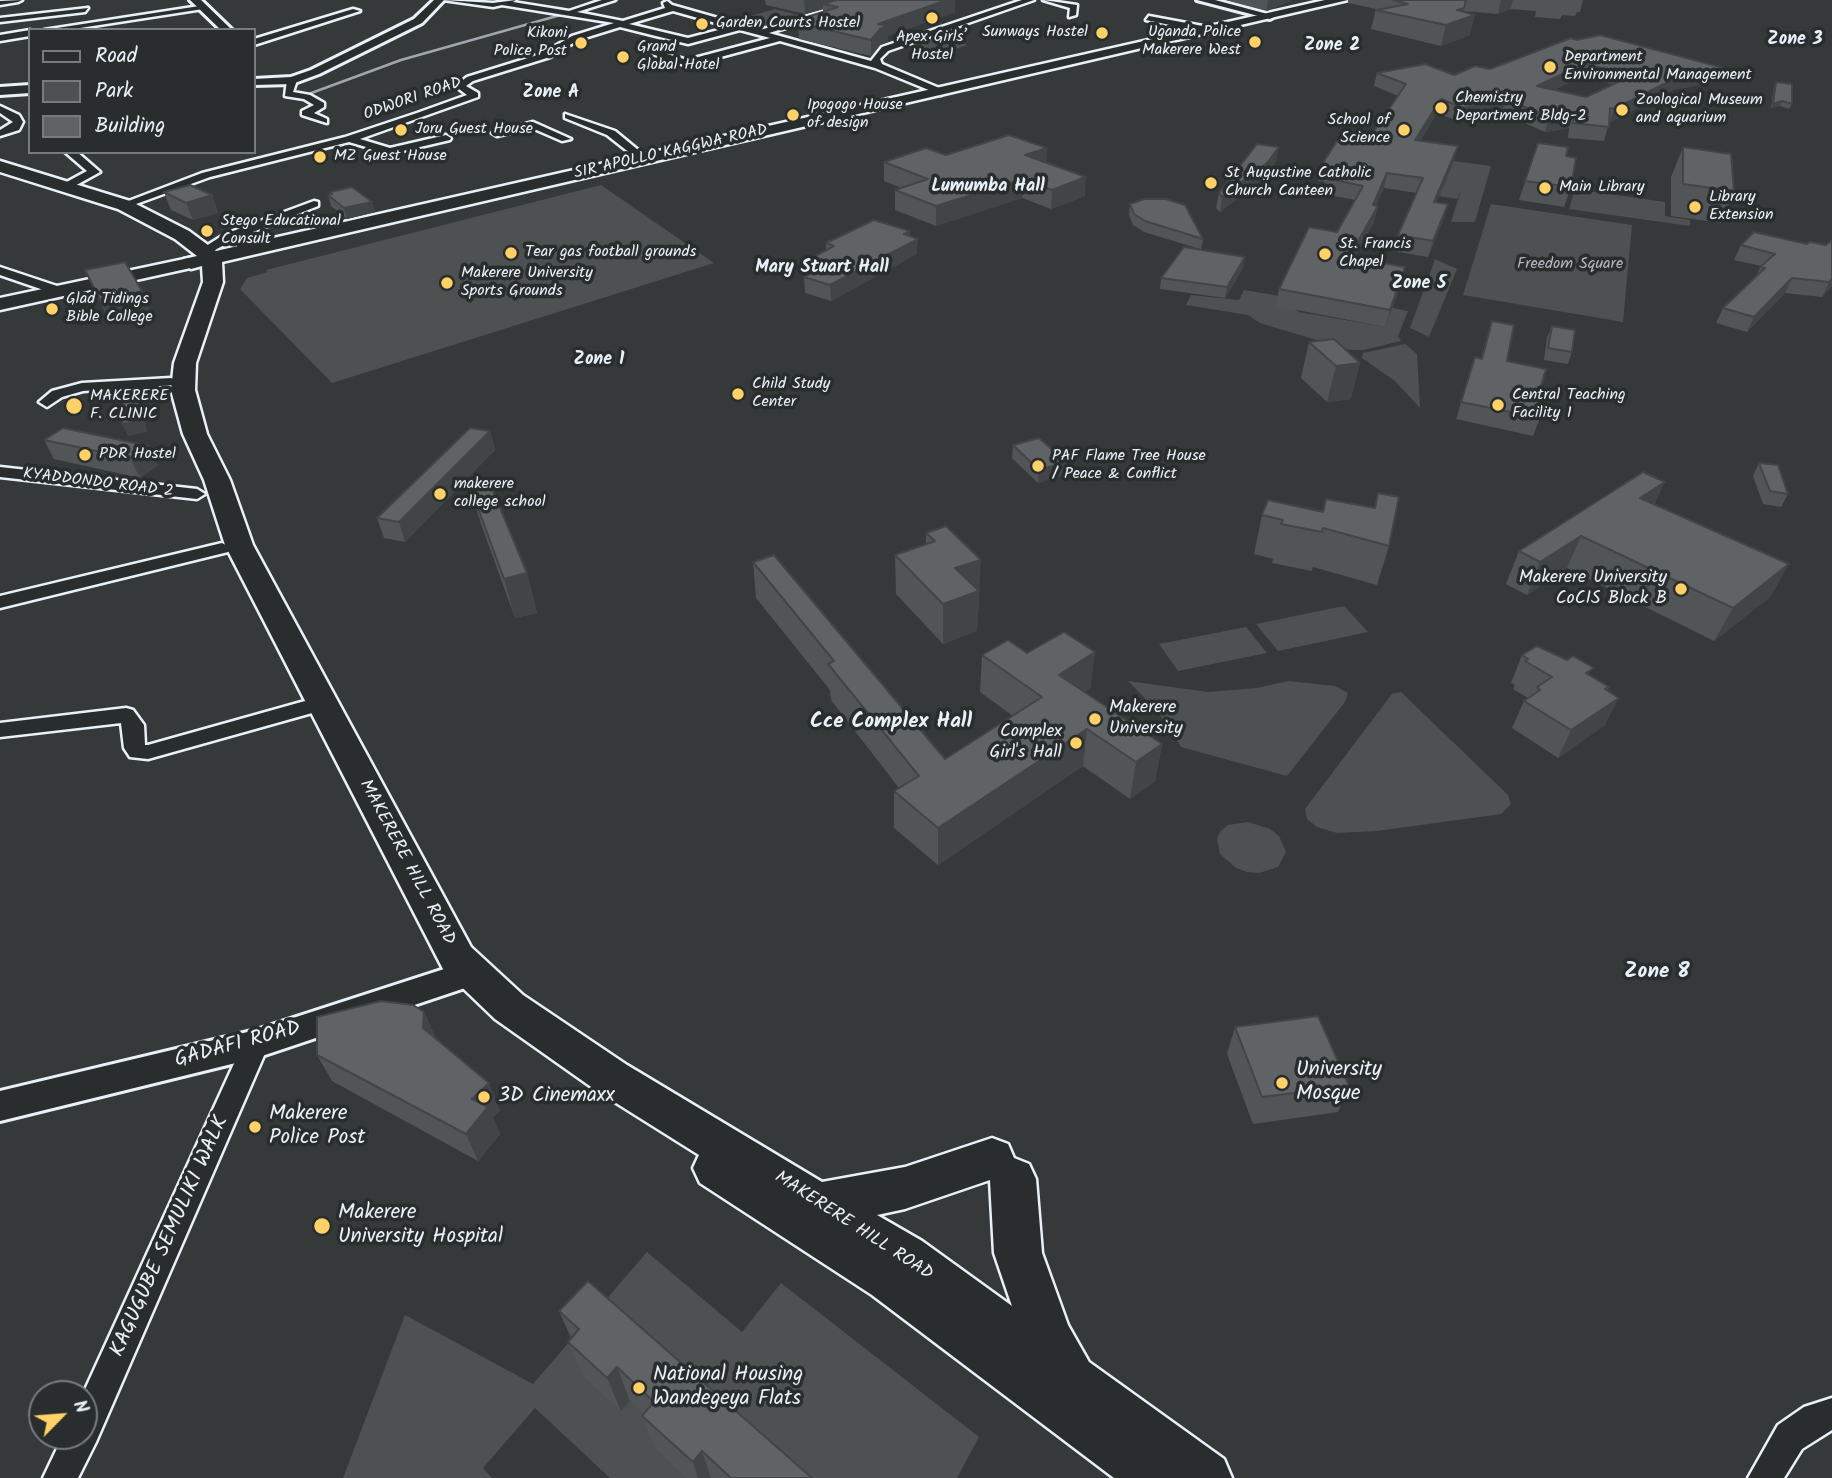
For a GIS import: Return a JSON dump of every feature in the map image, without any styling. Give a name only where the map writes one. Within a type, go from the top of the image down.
[{"type":"main road","name":"SIR APOLLO KAGGWA ROAD","points":[[0,304],[1342,0]]},
{"type":"main road","points":[[0,166],[124,205],[172,229],[202,257]]},
{"type":"main road","points":[[0,175],[120,215],[202,257]]},
{"type":"main road","name":"MAKERERE HILL ROAD","points":[[202,257],[171,382],[173,405],[197,494],[421,938],[439,968],[461,977],[612,1077],[905,1258],[1205,1478]]},
{"type":"main road","name":"MAKERERE HILL ROAD","points":[[202,257],[213,282],[185,363],[183,390],[195,434],[217,480],[239,545],[439,929],[457,958],[461,977],[494,1021],[597,1093],[889,1278],[1158,1478]]},
{"type":"main road","points":[[819,1204],[1002,1169],[1018,1253],[1048,1339],[1074,1384]]},
{"type":"street","points":[[0,3],[18,0]]},
{"type":"street","points":[[256,82],[289,80],[315,72],[418,21],[431,11],[439,0]]},
{"type":"street","points":[[447,0],[508,2],[568,12],[688,41],[743,27]]},
{"type":"street","points":[[568,12],[611,0]]},
{"type":"street","points":[[762,32],[873,0]]},
{"type":"street","points":[[878,66],[874,59],[885,49],[1030,0]]},
{"type":"street","points":[[1047,0],[1074,7],[1072,15]]},
{"type":"street","points":[[1203,0],[1270,16]]},
{"type":"street","points":[[60,28],[199,4],[225,28]]},
{"type":"street","points":[[676,4],[743,27],[878,66],[941,92]]},
{"type":"street","name":"ODWORI ROAD","points":[[124,205],[206,175],[349,139],[473,96],[475,94],[461,87],[461,84],[547,55],[575,38],[676,4]]},
{"type":"street","points":[[0,20],[85,10]]},
{"type":"street","points":[[256,41],[356,10]]},
{"type":"street","points":[[972,12],[986,14]]},
{"type":"street","points":[[1149,18],[1208,30]]},
{"type":"street","points":[[0,38],[28,33]]},
{"type":"street","points":[[644,50],[687,63],[783,37]]},
{"type":"street","points":[[289,80],[288,94],[307,96],[321,105],[306,113],[323,121]]},
{"type":"street","points":[[0,91],[28,89]]},
{"type":"street","points":[[0,109],[15,117],[18,122],[15,128],[0,133]]},
{"type":"street","points":[[569,116],[588,126],[611,133],[644,159]]},
{"type":"street","points":[[497,134],[533,125],[566,139]]},
{"type":"street","points":[[551,132],[588,126]]},
{"type":"street","points":[[349,139],[390,150],[446,138]]},
{"type":"street","points":[[67,186],[94,172],[72,154]]},
{"type":"street","points":[[202,257],[229,237],[314,204]]},
{"type":"street","points":[[0,271],[58,291]]},
{"type":"street","points":[[0,284],[23,278]]},
{"type":"street","points":[[47,402],[57,394],[82,387],[171,382]]},
{"type":"street","name":"KYADDONDO ROAD 2","points":[[0,472],[197,494]]},
{"type":"street","points":[[0,602],[222,548]]},
{"type":"street","points":[[0,730],[127,715],[134,725],[135,748],[138,752],[148,752],[305,708]]},
{"type":"street","name":"GADAFI ROAD","points":[[0,1106],[256,1044],[461,977]]},
{"type":"street","name":"KAGUGUBE SEMULIKI WALK","points":[[98,1399],[256,1044]]},
{"type":"street","points":[[1765,1478],[1790,1437],[1816,1419],[1832,1414]]},
{"type":"street","points":[[60,1478],[74,1450]]},
{"type":"green space","points":[[775,9],[806,17],[761,30],[720,19],[736,20]]},
{"type":"green space","points":[[931,36],[968,45],[944,53],[908,44]]},
{"type":"green space","points":[[1454,161],[1491,166],[1475,222],[1451,222],[1461,190],[1457,199],[1439,196]]},
{"type":"green space","name":"Makerere University Sports Grounds","points":[[601,185],[714,263],[332,383],[240,289],[247,278],[268,272],[266,270]]},
{"type":"green space","points":[[1575,189],[1665,202],[1665,216],[1690,220],[1690,226],[1569,209]]},
{"type":"green space","name":"Freedom Square","points":[[1491,204],[1632,225],[1623,322],[1463,295]]},
{"type":"green space","points":[[1435,259],[1457,269],[1429,337],[1410,328]]},
{"type":"green space","points":[[1244,290],[1280,296],[1299,312],[1385,327],[1343,308],[1393,308],[1408,311],[1398,336],[1401,341],[1363,350],[1350,350],[1260,323],[1248,315],[1186,305],[1191,295],[1239,300]]},
{"type":"green space","points":[[1405,344],[1417,354],[1420,408],[1395,381],[1362,358],[1363,353]]},
{"type":"green space","points":[[1344,606],[1368,632],[1278,651],[1256,624]]},
{"type":"green space","points":[[1246,627],[1267,653],[1178,671],[1159,644]]},
{"type":"green space","points":[[1128,681],[1208,692],[1257,688],[1288,681],[1335,686],[1348,693],[1345,702],[1287,776],[1181,747],[1158,712]]},
{"type":"green space","points":[[1401,692],[1508,795],[1511,804],[1501,814],[1377,831],[1337,833],[1317,827],[1307,819],[1305,809],[1392,694]]},
{"type":"green space","points":[[1248,822],[1270,829],[1279,836],[1286,852],[1278,867],[1259,873],[1247,872],[1236,868],[1220,854],[1217,838],[1221,831],[1228,825]]},
{"type":"green space","points":[[647,1252],[742,1332],[781,1283],[979,1437],[957,1478],[610,1478],[535,1408],[483,1468],[492,1478],[343,1478],[405,1315],[533,1384]]},
{"type":"building","points":[[836,0],[947,0],[878,24],[888,26],[880,29],[871,40],[798,23],[810,19],[804,18],[838,7],[823,4]]},
{"type":"building","points":[[1393,0],[1466,0],[1464,8],[1457,10],[1475,15],[1446,25],[1376,10],[1408,4]]},
{"type":"building","points":[[1600,35],[1724,68],[1678,77],[1614,109],[1610,108],[1609,127],[1573,123],[1573,114],[1549,117],[1506,99],[1463,108],[1441,99],[1415,140],[1458,146],[1434,202],[1448,204],[1433,241],[1398,235],[1423,178],[1387,173],[1373,205],[1378,206],[1349,257],[1405,267],[1390,310],[1279,289],[1309,227],[1337,232],[1363,186],[1326,178],[1332,167],[1321,166],[1344,130],[1372,134],[1406,84],[1377,73],[1425,64],[1454,75],[1475,66],[1490,69],[1571,38],[1577,40]],"holes":[[[1584,64],[1633,75],[1586,97],[1537,86]]]},
{"type":"building","points":[[1776,82],[1792,84],[1792,104],[1782,101],[1773,104]]},
{"type":"building","points":[[1009,135],[1047,148],[1025,155],[1086,177],[1052,190],[1023,179],[936,206],[895,190],[928,179],[884,162],[926,148],[946,155]]},
{"type":"building","points":[[1538,143],[1568,147],[1566,156],[1576,158],[1571,187],[1525,181]]},
{"type":"building","points":[[1257,144],[1279,147],[1267,163],[1222,197],[1219,193]]},
{"type":"building","points":[[1683,147],[1731,154],[1734,191],[1683,184]]},
{"type":"building","points":[[190,185],[212,195],[186,203],[164,192]]},
{"type":"building","points":[[352,187],[372,202],[344,208],[328,195],[332,194],[330,192]]},
{"type":"building","points":[[1144,199],[1166,199],[1185,205],[1203,239],[1145,221],[1134,214],[1130,204]]},
{"type":"building","points":[[874,220],[910,231],[904,234],[918,239],[830,285],[804,277],[824,266],[806,261],[834,246],[826,243]]},
{"type":"building","points":[[1754,232],[1807,244],[1810,242],[1826,245],[1832,240],[1832,279],[1829,282],[1792,278],[1754,317],[1723,308],[1765,268],[1760,267],[1775,254],[1741,245]]},
{"type":"building","points":[[1184,247],[1245,257],[1227,287],[1161,278]]},
{"type":"building","points":[[125,262],[142,291],[100,300],[85,270]]},
{"type":"building","points":[[1492,321],[1514,325],[1507,361],[1546,369],[1538,397],[1544,398],[1540,418],[1461,402],[1475,357],[1482,359]]},
{"type":"building","points":[[1552,326],[1575,330],[1572,352],[1548,348]]},
{"type":"building","points":[[1334,339],[1360,363],[1336,366],[1309,342]]},
{"type":"building","points":[[138,399],[141,420],[122,424],[120,403]]},
{"type":"building","points":[[63,428],[149,446],[130,458],[44,440]]},
{"type":"building","points":[[470,428],[490,431],[399,522],[377,518]]},
{"type":"building","points":[[1039,438],[1066,462],[1039,470],[1013,445]]},
{"type":"building","points":[[1759,463],[1778,465],[1788,494],[1770,491]]},
{"type":"building","points":[[1643,472],[1665,482],[1640,498],[1789,564],[1733,608],[1581,536],[1540,562],[1519,551]]},
{"type":"building","points":[[489,481],[527,573],[504,579],[470,486]]},
{"type":"building","points":[[1378,493],[1399,497],[1389,546],[1323,528],[1322,532],[1281,524],[1283,520],[1262,515],[1268,500],[1323,512],[1326,499],[1375,508]]},
{"type":"building","points":[[946,526],[981,560],[955,568],[979,591],[943,604],[895,555],[935,541],[926,533]]},
{"type":"building","points":[[774,555],[945,759],[1042,697],[982,655],[1008,640],[1027,653],[1064,632],[1095,652],[1059,675],[1162,744],[1136,762],[1087,729],[938,828],[894,791],[919,776],[828,664],[834,661],[753,562]]},
{"type":"building","points":[[1537,646],[1567,660],[1573,656],[1594,668],[1586,673],[1609,687],[1605,689],[1619,698],[1571,730],[1524,701],[1540,690],[1537,687],[1552,677],[1525,661],[1528,659],[1522,655]]},
{"type":"building","points":[[381,1001],[413,1005],[424,1012],[423,1028],[489,1083],[472,1099],[488,1107],[466,1134],[317,1055],[317,1017]]},
{"type":"building","points":[[1318,1016],[1349,1086],[1262,1097],[1235,1027]]},
{"type":"building","points":[[588,1281],[812,1478],[731,1478],[702,1451],[693,1462],[642,1416],[654,1402],[617,1367],[607,1378],[568,1342],[579,1329],[559,1311]]},
{"type":"waterway","points":[[602,4],[617,0]]},
{"type":"waterway","points":[[306,95],[401,60],[571,12]]},
{"type":"place","name":"Apex Girls’ Hostel","points":[[932,18]]},
{"type":"place","name":"Garden Courts Hostel","points":[[702,24]]},
{"type":"place","name":"Sunways Hostel","points":[[1102,33]]},
{"type":"place","name":"Uganda Police Makerere West","points":[[1255,42]]},
{"type":"place","name":"Kikoni Police Post","points":[[581,43]]},
{"type":"place","name":"Grand Global Hotel","points":[[623,57]]},
{"type":"place","name":"Department Environmental Management","points":[[1550,67]]},
{"type":"place","name":"Chemistry Department Bldg-2","points":[[1441,108]]},
{"type":"place","name":"Zoological Museum and aquarium","points":[[1622,110]]},
{"type":"place","name":"Ipogogo House of design","points":[[793,115]]},
{"type":"place","name":"Joru Guest House","points":[[401,130]]},
{"type":"place","name":"School of Science","points":[[1404,130]]},
{"type":"place","name":"MZ Guest House","points":[[320,157]]},
{"type":"place","name":"St Augustine Catholic Church Canteen","points":[[1211,183]]},
{"type":"place","name":"Main Library","points":[[1545,188]]},
{"type":"place","name":"Library Extension","points":[[1695,207]]},
{"type":"place","name":"Stego Educational Consult","points":[[207,231]]},
{"type":"place","name":"Tear gas football grounds","points":[[511,253]]},
{"type":"place","name":"St. Francis Chapel","points":[[1325,254]]},
{"type":"place","name":"Makerere University Sports Grounds","points":[[447,283]]},
{"type":"place","name":"Glad Tidings Bible College","points":[[52,309]]},
{"type":"place","name":"Child Study Center","points":[[738,394]]},
{"type":"place","name":"Central Teaching Facility 1","points":[[1498,405]]},
{"type":"place","name":"MAKERERE F. CLINIC","points":[[74,406]]},
{"type":"place","name":"PDR Hostel","points":[[85,455]]},
{"type":"place","name":"PAF Flame Tree House / Peace & Conflict","points":[[1038,466]]},
{"type":"place","name":"makerere college school","points":[[440,494]]},
{"type":"place","name":"Makerere University CoCIS Block B","points":[[1681,589]]},
{"type":"place","name":"Makerere University","points":[[1095,719]]},
{"type":"place","name":"Complex Girl's Hall","points":[[1076,743]]},
{"type":"place","name":"University Mosque","points":[[1282,1083]]},
{"type":"place","name":"3D Cinemaxx","points":[[484,1097]]},
{"type":"place","name":"Makerere Police Post","points":[[255,1127]]},
{"type":"place","name":"Makerere University Hospital","points":[[322,1226]]},
{"type":"place","name":"National Housing Wandegeya Flats","points":[[639,1388]]},
{"type":"district","name":"Zone 3","points":[[1795,41]]},
{"type":"district","name":"Zone 2","points":[[1332,47]]},
{"type":"district","name":"Zone A","points":[[551,94]]},
{"type":"district","name":"Lumumba Hall","points":[[988,188]]},
{"type":"district","name":"Mary Stuart Hall","points":[[822,269]]},
{"type":"district","name":"Zone 5","points":[[1419,285]]},
{"type":"district","name":"Zone 1","points":[[599,361]]},
{"type":"district","name":"Cce Complex Hall","points":[[891,723]]},
{"type":"district","name":"Zone 8","points":[[1657,973]]}]
